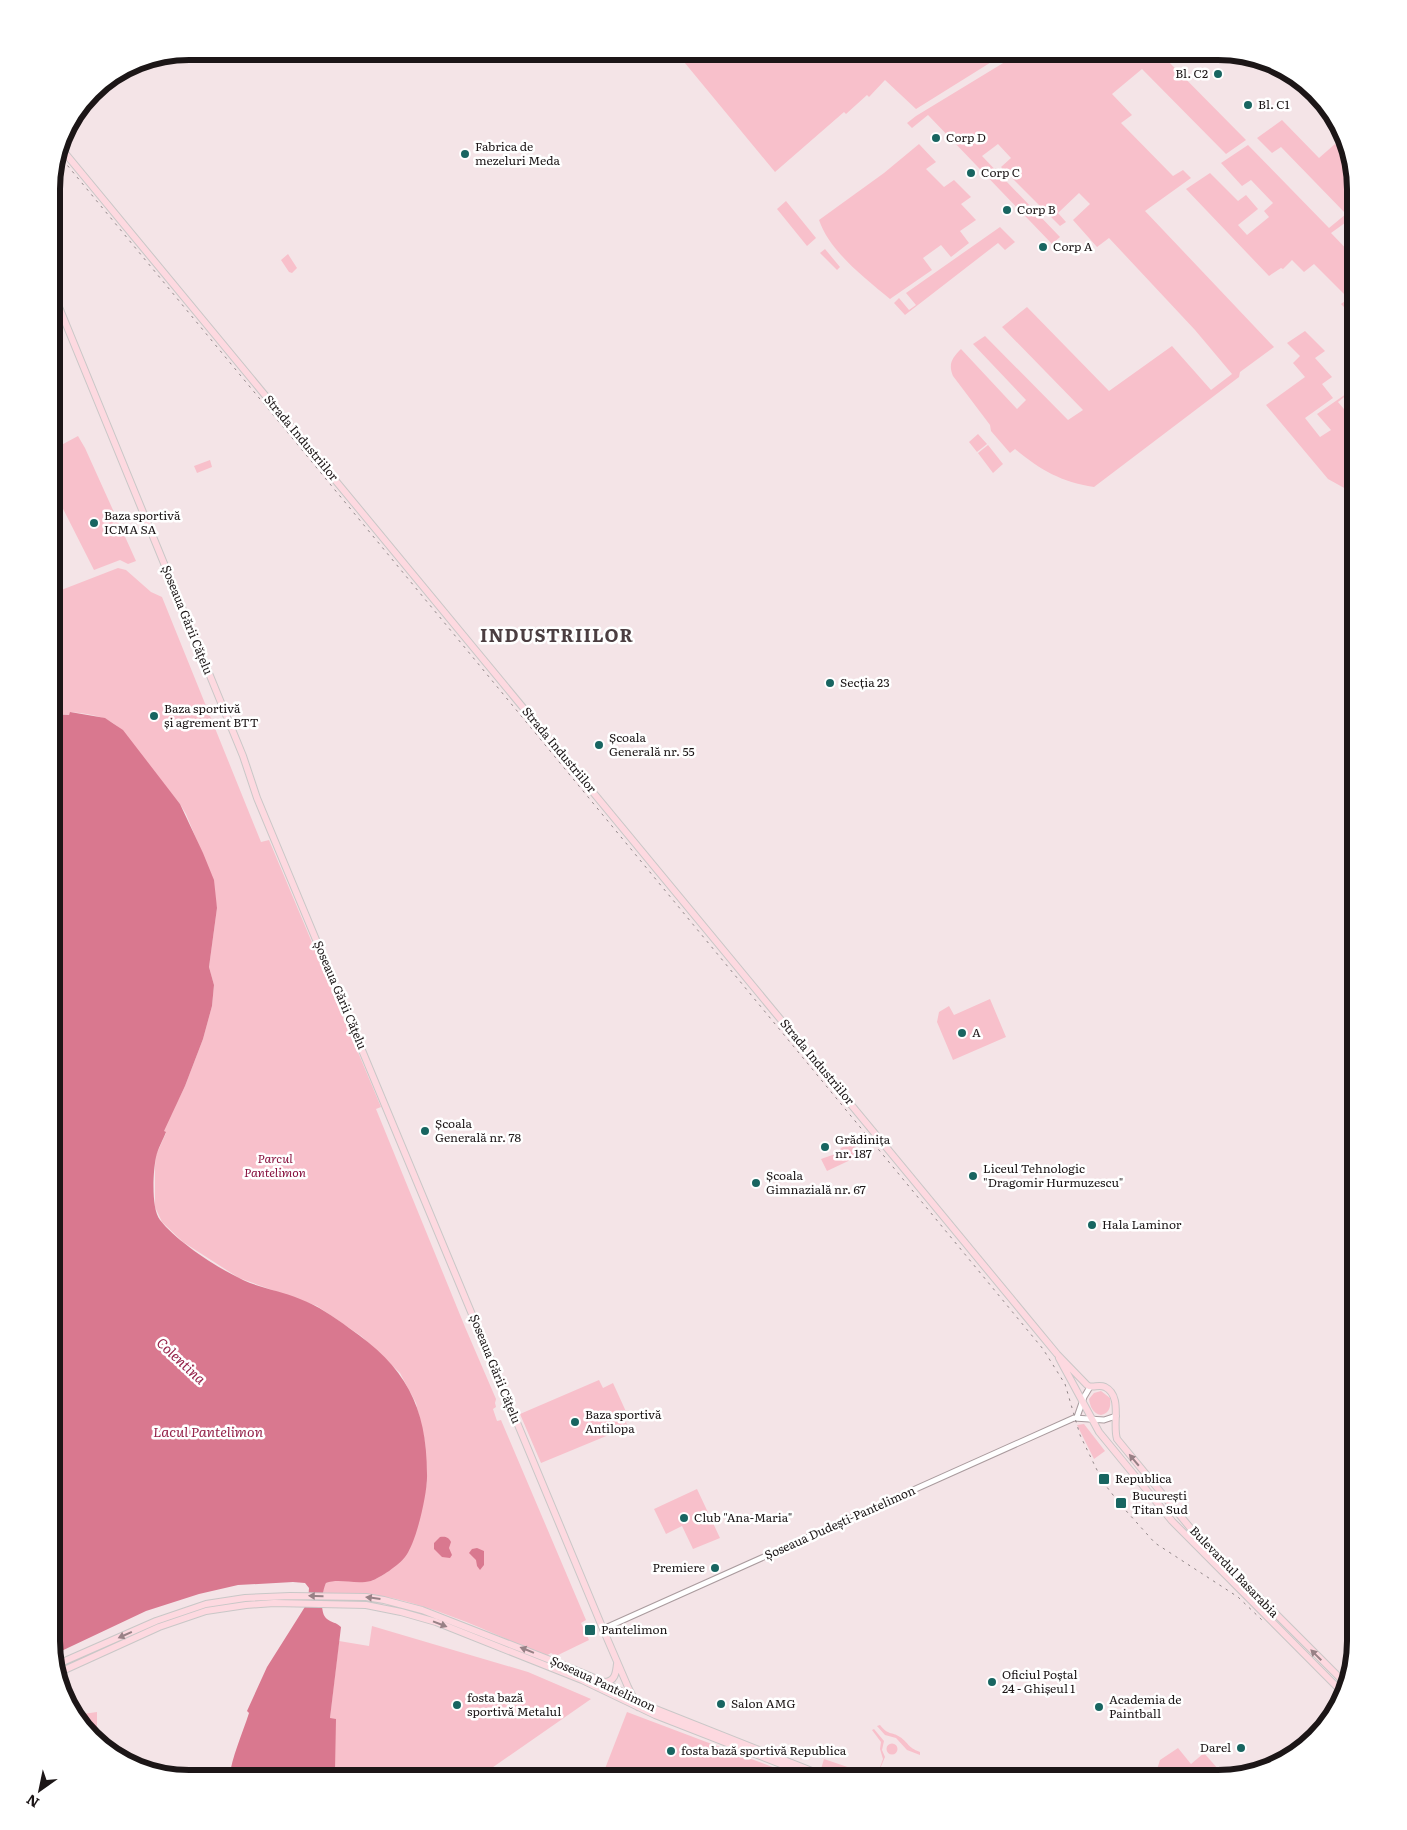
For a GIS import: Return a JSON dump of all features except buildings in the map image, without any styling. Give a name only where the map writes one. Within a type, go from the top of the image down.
[{"type":"main road","name":"Strada Industriilor","points":[[65,153],[1057,1354],[1090,1388]]},
{"type":"main road","name":"Șoseaua Gării Cățelu","points":[[60,310],[243,756],[257,798],[603,1629],[632,1698],[638,1707]]},
{"type":"main road","name":"Strada Industriilor","points":[[1057,1354],[1091,1419]]},
{"type":"main road","name":"Bulevardul Basarabia","points":[[1090,1388],[1097,1386],[1105,1387],[1109,1390],[1115,1399],[1115,1430],[1119,1442],[1174,1510],[1226,1565],[1341,1679]]},
{"type":"main road","name":"Bulevardul Basarabia","points":[[1091,1419],[1114,1452],[1178,1528],[1338,1688]]},
{"type":"main road","points":[[62,1662],[173,1614],[206,1604],[290,1599],[341,1600]]},
{"type":"main road","points":[[63,1671],[176,1620],[206,1611],[259,1600]]},
{"type":"main road","name":"Șoseaua Pantelimon","points":[[341,1600],[384,1600],[422,1610],[604,1682],[653,1708],[809,1770]]},
{"type":"main road","name":"Șoseaua Pantelimon","points":[[341,1600],[419,1616],[574,1677],[638,1707],[796,1770]]},
{"type":"main road","points":[[604,1682],[610,1682],[613,1679],[617,1662]]},
{"type":"main road","points":[[625,1701],[632,1698]]},
{"type":"street","points":[[1090,1388],[1077,1417],[1104,1420],[1116,1416]]},
{"type":"street","name":"Șoseaua Dudești-Pantelimon","points":[[603,1629],[1077,1417]]},
{"type":"green space","points":[[682,60],[995,60],[916,109],[885,80],[869,97],[867,95],[846,114],[844,112],[775,172]]},
{"type":"green space","points":[[1008,60],[1063,60],[1065,62],[1068,60],[1167,60],[1246,140],[1226,154],[1142,69],[1112,94],[1132,115],[1121,123],[1173,176],[1183,170],[1191,178],[1145,211],[1274,347],[1240,372],[1239,377],[1094,487],[1071,482],[1052,474],[1033,463],[1015,449],[1010,453],[991,431],[990,425],[953,376],[951,368],[955,355],[961,349],[1017,409],[1026,400],[973,344],[985,336],[1068,420],[1083,410],[1002,327],[1027,307],[1109,391],[1172,346],[1211,390],[1232,374],[1195,330],[1109,238],[1097,247],[1073,220],[1090,204],[1079,193],[1058,213],[1066,222],[1060,226],[1001,167],[1011,158],[998,144],[982,156],[1060,237],[1052,244],[928,115],[912,128],[907,123]]},
{"type":"green space","points":[[1282,120],[1319,158],[1335,144],[1341,150],[1347,180],[1347,221],[1331,233],[1347,250],[1347,310],[1341,304],[1345,301],[1344,294],[1314,264],[1304,272],[1292,260],[1283,269],[1281,268],[1269,276],[1186,189],[1210,173],[1238,201],[1246,195],[1258,209],[1238,225],[1247,235],[1269,217],[1264,211],[1273,203],[1251,180],[1242,186],[1221,163],[1248,145],[1329,228],[1346,214],[1281,147],[1272,153],[1257,138]]},
{"type":"green space","points":[[919,144],[936,162],[926,169],[944,187],[954,180],[971,197],[961,204],[976,220],[960,231],[969,243],[951,257],[941,245],[923,258],[932,270],[890,299],[840,254],[824,232],[819,220],[884,173]]},
{"type":"green space","points":[[786,201],[816,238],[807,246],[777,209]]},
{"type":"green space","points":[[1000,227],[1015,242],[1005,250],[998,243],[905,315],[894,303],[899,298],[909,310],[916,305],[906,293]]},
{"type":"green space","points":[[825,249],[840,267],[837,270],[820,253]]},
{"type":"green space","points":[[288,254],[297,268],[292,273],[289,272],[281,260]]},
{"type":"green space","points":[[1305,331],[1325,351],[1315,358],[1332,377],[1322,384],[1333,398],[1305,418],[1320,437],[1331,430],[1317,414],[1347,393],[1338,402],[1347,413],[1347,489],[1328,479],[1266,405],[1305,377],[1293,363],[1300,356],[1287,343]]},
{"type":"green space","points":[[978,434],[987,444],[977,452],[969,442]]},
{"type":"green space","name":"Baza sportivă ICMA SA","points":[[78,436],[136,561],[128,564],[120,560],[94,570],[60,503],[60,446]]},
{"type":"green space","points":[[988,445],[1003,464],[993,473],[978,453]]},
{"type":"green space","points":[[210,460],[212,467],[197,473],[194,466]]},
{"type":"green space","name":"Parcul Pantelimon","points":[[118,568],[126,570],[151,592],[162,597],[261,842],[269,840],[381,1107],[376,1109],[496,1399],[496,1407],[493,1409],[497,1421],[501,1420],[586,1620],[581,1623],[589,1640],[556,1656],[551,1653],[546,1656],[470,1624],[412,1603],[392,1598],[358,1594],[323,1593],[326,1583],[332,1581],[371,1581],[383,1575],[409,1551],[420,1517],[427,1482],[425,1442],[416,1403],[400,1373],[361,1336],[317,1306],[239,1278],[183,1242],[162,1222],[155,1207],[156,1155],[166,1133],[163,1131],[185,1086],[203,1039],[212,1006],[214,985],[209,967],[217,908],[207,865],[186,814],[117,726],[106,719],[89,714],[71,712],[69,715],[60,714],[60,591]]},
{"type":"green space","points":[[990,999],[1006,1037],[953,1060],[937,1022],[939,1012],[949,1006],[954,1015]]},
{"type":"green space","points":[[853,1142],[861,1155],[827,1171],[821,1159],[838,1153],[841,1148]]},
{"type":"green space","name":"Baza sportivă Antilopa","points":[[599,1380],[603,1388],[613,1383],[628,1416],[624,1417],[628,1427],[541,1463],[520,1414]]},
{"type":"green space","points":[[1101,1391],[1110,1398],[1110,1404],[1108,1411],[1101,1415],[1092,1409],[1089,1399],[1094,1393]]},
{"type":"green space","points":[[1084,1424],[1105,1451],[1094,1459],[1077,1425]]},
{"type":"green space","name":"Club \"Ana-Maria\"","points":[[697,1489],[720,1538],[693,1549],[682,1526],[666,1534],[654,1509]]},
{"type":"green space","name":"fosta bază sportivă Metalul","points":[[372,1626],[528,1672],[591,1699],[489,1770],[335,1770],[330,1718],[339,1641],[369,1646]]},
{"type":"green space","points":[[97,1712],[97,1727],[92,1726],[83,1714]]},
{"type":"green space","name":"fosta bază sportivă Republica","points":[[627,1712],[780,1770],[604,1770]]},
{"type":"green space","points":[[880,1725],[886,1731],[903,1739],[920,1752],[920,1755],[907,1750],[896,1738],[885,1735],[877,1726]]},
{"type":"green space","points":[[874,1729],[884,1741],[882,1750],[885,1757],[880,1770],[883,1759],[880,1749],[881,1742],[872,1730]]},
{"type":"green space","points":[[892,1743],[898,1749],[892,1755],[886,1749]]},
{"type":"green space","points":[[1178,1748],[1191,1764],[1204,1753],[1219,1770],[1157,1770],[1160,1760]]},
{"type":"green space","points":[[824,1759],[856,1770],[823,1770],[821,1769]]},
{"type":"water","name":"Lacul Pantelimon","points":[[70,712],[105,718],[123,730],[180,804],[214,880],[217,908],[209,967],[214,985],[212,1006],[203,1039],[185,1086],[164,1131],[166,1132],[156,1157],[154,1190],[157,1214],[160,1220],[178,1238],[214,1264],[250,1283],[288,1294],[313,1305],[337,1319],[368,1342],[385,1357],[409,1390],[423,1428],[426,1450],[426,1493],[413,1541],[405,1557],[389,1571],[371,1581],[337,1581],[326,1583],[323,1591],[322,1607],[324,1616],[341,1627],[330,1718],[336,1719],[335,1770],[230,1770],[249,1713],[247,1711],[267,1667],[308,1602],[309,1588],[305,1583],[238,1585],[199,1594],[146,1611],[61,1651],[60,714],[69,715]]},
{"type":"water","points":[[440,1537],[447,1537],[451,1542],[449,1548],[452,1555],[450,1558],[442,1557],[434,1549],[434,1543]]},
{"type":"water","points":[[477,1548],[484,1551],[484,1565],[480,1570],[476,1560],[469,1553],[472,1549]]},
{"type":"railway","points":[[63,160],[1043,1349],[1065,1384],[1080,1435],[1094,1464],[1103,1482],[1120,1504],[1155,1543],[1238,1597],[1263,1621]]},
{"type":"place","name":"Bl. C2","points":[[1218,74]]},
{"type":"place","name":"Bl. C1","points":[[1248,105]]},
{"type":"place","name":"Corp D","points":[[936,138]]},
{"type":"place","name":"Fabrica de mezeluri Meda","points":[[465,154]]},
{"type":"place","name":"Corp C","points":[[971,173]]},
{"type":"place","name":"Corp B","points":[[1007,210]]},
{"type":"place","name":"Corp A","points":[[1043,247]]},
{"type":"place","name":"Baza sportivă ICMA SA","points":[[94,523]]},
{"type":"place","name":"Secția 23","points":[[830,683]]},
{"type":"place","name":"Baza sportivă și agrement BTT","points":[[154,716]]},
{"type":"place","name":"Școala Generală nr. 55","points":[[599,745]]},
{"type":"place","name":"A","points":[[962,1033]]},
{"type":"place","name":"Școala Generală nr. 78","points":[[425,1131]]},
{"type":"place","name":"Grădinița nr. 187","points":[[825,1147]]},
{"type":"place","name":"Liceul Tehnologic \"Dragomir Hurmuzescu\"","points":[[973,1176]]},
{"type":"place","name":"Școala Gimnazială nr. 67","points":[[756,1183]]},
{"type":"place","name":"Hala Laminor","points":[[1092,1225]]},
{"type":"place","name":"Baza sportivă Antilopa","points":[[575,1422]]},
{"type":"place","name":"Republica","points":[[1104,1479]]},
{"type":"place","name":"București Titan Sud","points":[[1121,1503]]},
{"type":"place","name":"Club \"Ana-Maria\"","points":[[684,1518]]},
{"type":"place","name":"Premiere","points":[[715,1568]]},
{"type":"place","name":"Pantelimon","points":[[590,1630]]},
{"type":"place","name":"Oficiul Poștal 24 - Ghișeul 1","points":[[992,1682]]},
{"type":"place","name":"Salon AMG","points":[[721,1704]]},
{"type":"place","name":"fosta bază sportivă Metalul","points":[[457,1705]]},
{"type":"place","name":"Academia de Paintball","points":[[1099,1707]]},
{"type":"place","name":"Darel","points":[[1241,1748]]},
{"type":"place","name":"fosta bază sportivă Republica","points":[[671,1751]]},
{"type":"district","name":"INDUSTRIILOR","points":[[557,636]]},
{"type":"water label","name":"Colentina","points":[[181,1361]]}]
